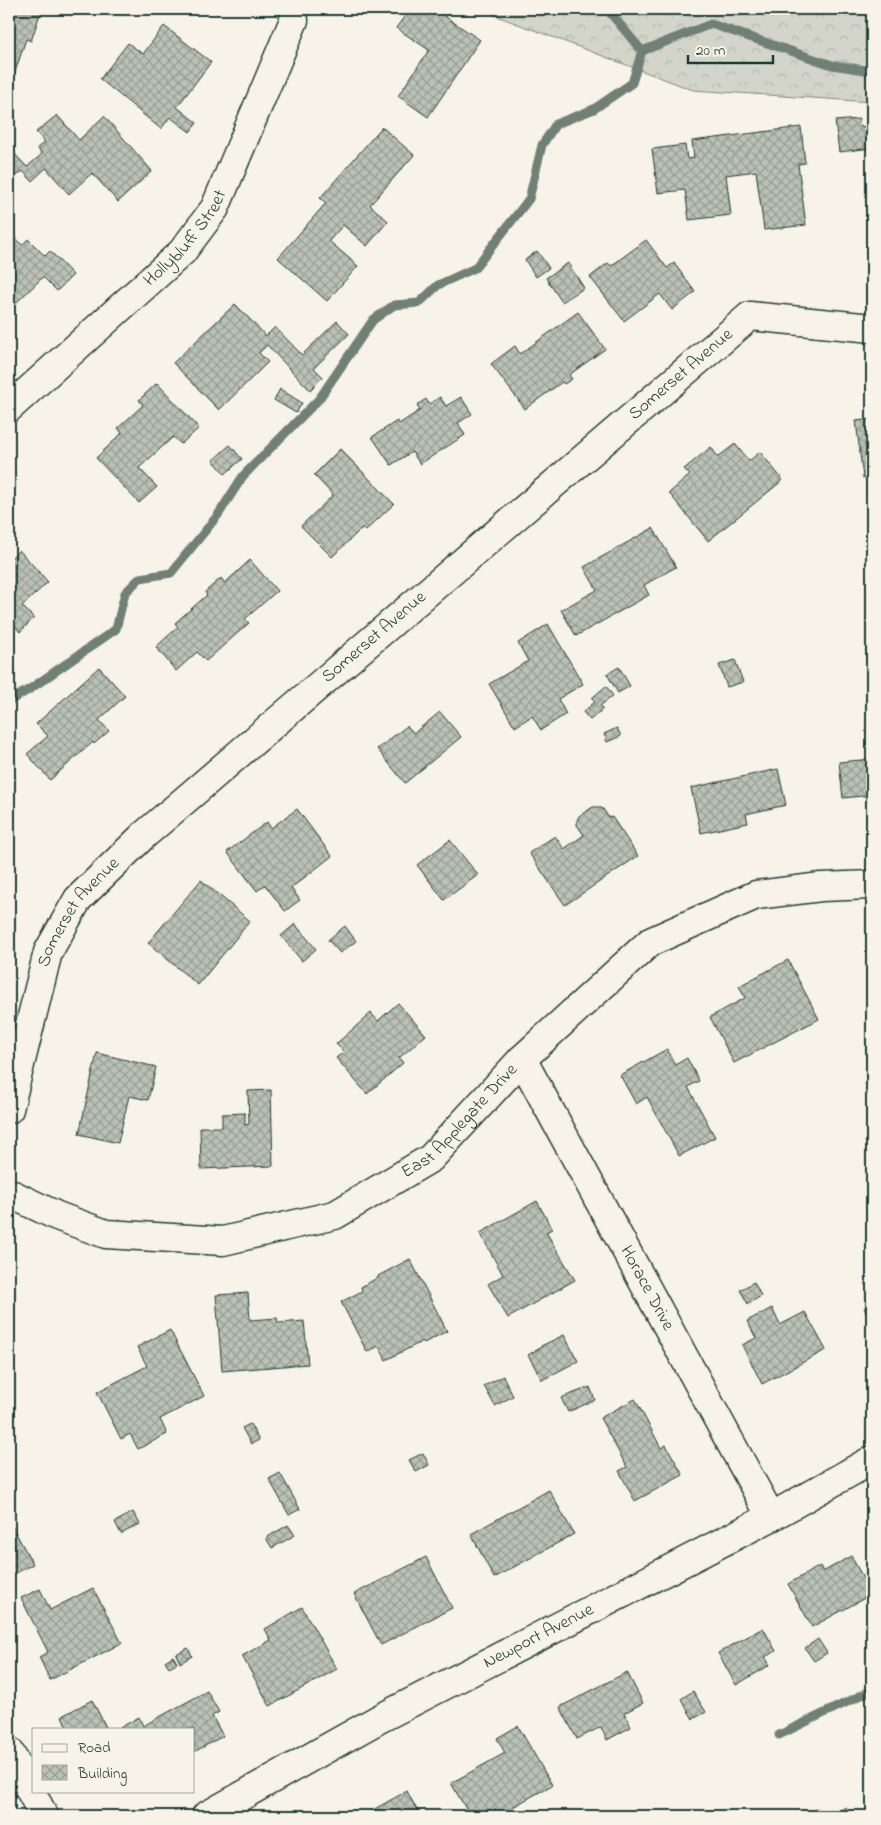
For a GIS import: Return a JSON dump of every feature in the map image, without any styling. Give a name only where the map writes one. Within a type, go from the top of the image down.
[{"type":"street","name":"Hollybluff Street","points":[[9,408],[182,252],[215,208],[294,20]]},
{"type":"street","name":"Somerset Avenue","points":[[9,1109],[48,952],[78,899],[143,836],[750,316],[872,328]]},
{"type":"street","name":"East Applegate Drive","points":[[9,1193],[57,1216],[106,1234],[223,1242],[335,1216],[431,1158],[522,1059],[650,942],[756,895],[821,887],[872,885]]},
{"type":"street","name":"Horace Drive","points":[[522,1059],[771,1516]]},
{"type":"street","name":"Newport Avenue","points":[[206,1816],[378,1719],[771,1516],[872,1460]]},
{"type":"street","points":[[9,1751],[44,1816]]},
{"type":"green space","points":[[484,9],[872,9],[872,102],[693,90],[494,15]]},
{"type":"building","points":[[9,9],[34,9],[41,11],[31,41],[26,39],[14,75],[9,73]]},
{"type":"building","points":[[410,9],[434,9],[480,40],[428,117],[398,96],[429,50],[396,28]]},
{"type":"building","points":[[164,26],[211,62],[177,107],[197,123],[190,132],[170,117],[161,129],[100,79],[128,43],[143,54]]},
{"type":"building","points":[[57,115],[79,140],[104,116],[152,171],[118,202],[92,173],[69,194],[46,168],[32,181],[23,171],[15,177],[9,170],[9,148],[27,167],[42,154],[37,148],[45,142],[36,132]]},
{"type":"building","points":[[859,119],[860,127],[872,125],[872,148],[839,152],[835,121]]},
{"type":"building","points":[[382,127],[414,155],[370,205],[388,221],[367,246],[343,225],[329,241],[358,266],[327,301],[278,258],[326,203],[320,198]]},
{"type":"building","points":[[801,127],[805,163],[798,164],[806,225],[764,230],[756,171],[726,175],[731,215],[689,220],[685,190],[658,193],[652,149],[685,145],[687,159],[694,158],[692,141]]},
{"type":"building","points":[[9,231],[22,245],[28,239],[45,256],[50,251],[73,275],[57,291],[43,277],[15,304],[9,297]]},
{"type":"building","points":[[646,240],[667,268],[674,263],[695,292],[672,310],[660,294],[624,321],[590,277],[608,263],[611,266]]},
{"type":"building","points":[[537,251],[549,268],[536,277],[525,260]]},
{"type":"building","points":[[568,263],[584,288],[562,302],[546,278]]},
{"type":"building","points":[[235,304],[266,336],[275,327],[302,355],[337,321],[349,334],[314,368],[323,377],[310,390],[267,345],[259,353],[268,362],[219,410],[173,363]]},
{"type":"building","points":[[578,312],[605,349],[569,375],[572,379],[564,384],[562,382],[525,409],[491,364],[515,346],[520,354]]},
{"type":"building","points":[[157,383],[199,428],[181,444],[173,437],[139,468],[157,487],[139,503],[96,458],[122,433],[118,428],[143,405],[139,400]]},
{"type":"building","points":[[280,389],[302,403],[296,413],[274,400]]},
{"type":"building","points":[[440,397],[446,406],[461,397],[472,414],[458,423],[465,435],[420,464],[412,452],[391,465],[372,437],[397,421],[399,424],[420,410],[417,405],[426,399],[429,404]]},
{"type":"building","points":[[872,419],[872,477],[863,478],[856,421]]},
{"type":"building","points":[[735,444],[749,461],[760,452],[783,480],[708,541],[669,493],[690,475],[684,469],[711,447],[718,457]]},
{"type":"building","points":[[230,445],[242,459],[225,474],[213,460]]},
{"type":"building","points":[[340,449],[394,504],[365,531],[362,528],[332,557],[301,526],[333,495],[314,475]]},
{"type":"building","points":[[653,528],[676,567],[644,585],[649,595],[576,636],[561,610],[597,590],[584,567]]},
{"type":"building","points":[[19,550],[48,582],[22,606],[34,618],[20,632],[9,619],[9,560]]},
{"type":"building","points":[[250,560],[277,591],[245,619],[249,623],[206,661],[197,652],[176,671],[156,647],[178,627],[175,623],[207,595],[205,592],[221,578],[225,583]]},
{"type":"building","points":[[548,624],[583,684],[558,699],[566,714],[541,730],[532,716],[515,727],[489,684],[528,661],[518,643]]},
{"type":"building","points":[[735,660],[743,682],[727,687],[719,665]]},
{"type":"building","points":[[99,667],[125,696],[99,720],[109,731],[94,744],[93,742],[50,780],[27,754],[48,736],[36,724]]},
{"type":"building","points":[[619,667],[630,686],[618,693],[607,674]]},
{"type":"building","points":[[606,686],[613,696],[600,706],[603,709],[590,720],[583,712],[595,702],[592,698]]},
{"type":"building","points":[[440,712],[461,737],[405,783],[377,749],[407,726],[414,733]]},
{"type":"building","points":[[617,728],[621,736],[607,742],[604,734]]},
{"type":"building","points":[[872,759],[872,795],[843,798],[839,762]]},
{"type":"building","points":[[778,769],[786,805],[746,814],[748,823],[701,833],[691,788]]},
{"type":"building","points":[[593,807],[603,809],[609,818],[612,817],[638,856],[565,905],[529,853],[555,836],[564,849],[584,835],[577,825],[577,820],[579,816]]},
{"type":"building","points":[[297,809],[332,856],[291,888],[300,900],[285,911],[265,885],[257,891],[227,852],[267,822],[271,828]]},
{"type":"building","points":[[450,840],[478,875],[444,900],[417,865]]},
{"type":"building","points":[[201,880],[250,921],[198,985],[148,943]]},
{"type":"building","points":[[295,924],[316,949],[302,961],[281,936]]},
{"type":"building","points":[[345,926],[356,941],[340,953],[328,940]]},
{"type":"building","points":[[788,960],[819,1019],[734,1063],[710,1017],[745,998],[739,986]]},
{"type":"building","points":[[398,1003],[426,1035],[399,1058],[403,1063],[367,1094],[336,1058],[344,1052],[336,1044],[371,1013],[378,1021]]},
{"type":"building","points":[[667,1049],[675,1065],[687,1058],[699,1081],[688,1087],[715,1137],[679,1156],[647,1097],[636,1104],[620,1075]]},
{"type":"building","points":[[97,1053],[156,1067],[148,1100],[129,1096],[118,1143],[79,1134]]},
{"type":"building","points":[[271,1090],[273,1166],[201,1169],[200,1127],[222,1127],[222,1114],[245,1113],[245,1125],[249,1124],[248,1091]]},
{"type":"building","points":[[537,1201],[552,1229],[546,1232],[575,1280],[508,1318],[488,1284],[503,1275],[480,1233]]},
{"type":"building","points":[[410,1259],[447,1331],[386,1360],[379,1346],[367,1352],[341,1302],[362,1291],[361,1287],[378,1276]]},
{"type":"building","points":[[754,1282],[761,1296],[748,1304],[740,1290]]},
{"type":"building","points":[[248,1293],[250,1320],[277,1318],[278,1323],[304,1321],[308,1364],[222,1371],[216,1295]]},
{"type":"building","points":[[872,1304],[872,1323],[864,1308]]},
{"type":"building","points":[[772,1308],[780,1325],[805,1312],[826,1350],[762,1384],[742,1345],[756,1338],[747,1321]]},
{"type":"building","points":[[170,1330],[204,1396],[160,1419],[167,1434],[138,1449],[130,1434],[121,1439],[97,1392],[147,1366],[137,1347]]},
{"type":"building","points":[[564,1335],[578,1361],[542,1380],[528,1355],[541,1346]]},
{"type":"building","points":[[503,1376],[513,1396],[495,1406],[484,1386]]},
{"type":"building","points":[[590,1387],[595,1400],[568,1412],[561,1398]]},
{"type":"building","points":[[635,1399],[661,1448],[666,1445],[683,1475],[635,1501],[619,1471],[627,1467],[600,1418]]},
{"type":"building","points":[[250,1424],[259,1440],[251,1444],[242,1428]]},
{"type":"building","points":[[423,1453],[429,1465],[416,1472],[409,1460]]},
{"type":"building","points":[[280,1473],[300,1509],[289,1515],[269,1479]]},
{"type":"building","points":[[549,1490],[574,1534],[494,1578],[471,1534]]},
{"type":"building","points":[[133,1512],[140,1524],[121,1534],[115,1522]]},
{"type":"building","points":[[9,1521],[33,1564],[9,1577]]},
{"type":"building","points":[[288,1525],[295,1535],[272,1548],[266,1538]]},
{"type":"building","points":[[851,1556],[872,1594],[812,1627],[788,1584],[820,1566],[823,1572]]},
{"type":"building","points":[[426,1557],[452,1608],[381,1645],[354,1594]]},
{"type":"building","points":[[93,1588],[122,1643],[50,1680],[39,1657],[48,1652],[21,1598],[40,1589],[50,1610]]},
{"type":"building","points":[[302,1607],[337,1669],[270,1706],[242,1656],[271,1640],[265,1629]]},
{"type":"building","points":[[763,1628],[776,1651],[765,1657],[770,1665],[736,1685],[718,1653]]},
{"type":"building","points":[[818,1639],[827,1653],[814,1661],[805,1648]]},
{"type":"building","points":[[188,1648],[192,1656],[180,1663],[176,1654]]},
{"type":"building","points":[[173,1656],[177,1663],[169,1667],[165,1661]]},
{"type":"building","points":[[627,1672],[643,1703],[624,1713],[631,1727],[607,1740],[601,1727],[577,1739],[560,1707]]},
{"type":"building","points":[[207,1691],[219,1712],[212,1716],[223,1736],[195,1751],[195,1728],[120,1728],[139,1717],[143,1726]]},
{"type":"building","points":[[693,1691],[706,1712],[693,1719],[681,1699]]},
{"type":"building","points":[[92,1700],[106,1728],[68,1728],[62,1716]]},
{"type":"building","points":[[518,1726],[552,1785],[511,1808],[516,1816],[470,1816],[451,1783],[505,1753],[497,1738]]},
{"type":"building","points":[[407,1791],[420,1816],[362,1816]]},
{"type":"building","points":[[846,1807],[851,1816],[830,1816]]},
{"type":"building","points":[[818,1808],[823,1816],[803,1816]]},
{"type":"waterway","points":[[607,9],[642,51],[711,24],[832,65],[872,71]]},
{"type":"waterway","points":[[9,701],[30,689],[116,629],[125,593],[140,578],[171,573],[218,515],[243,476],[319,399],[373,320],[394,305],[419,303],[438,285],[475,268],[529,199],[542,145],[556,124],[594,109],[632,83],[642,51]]},
{"type":"waterway","points":[[779,1735],[872,1690]]}]
